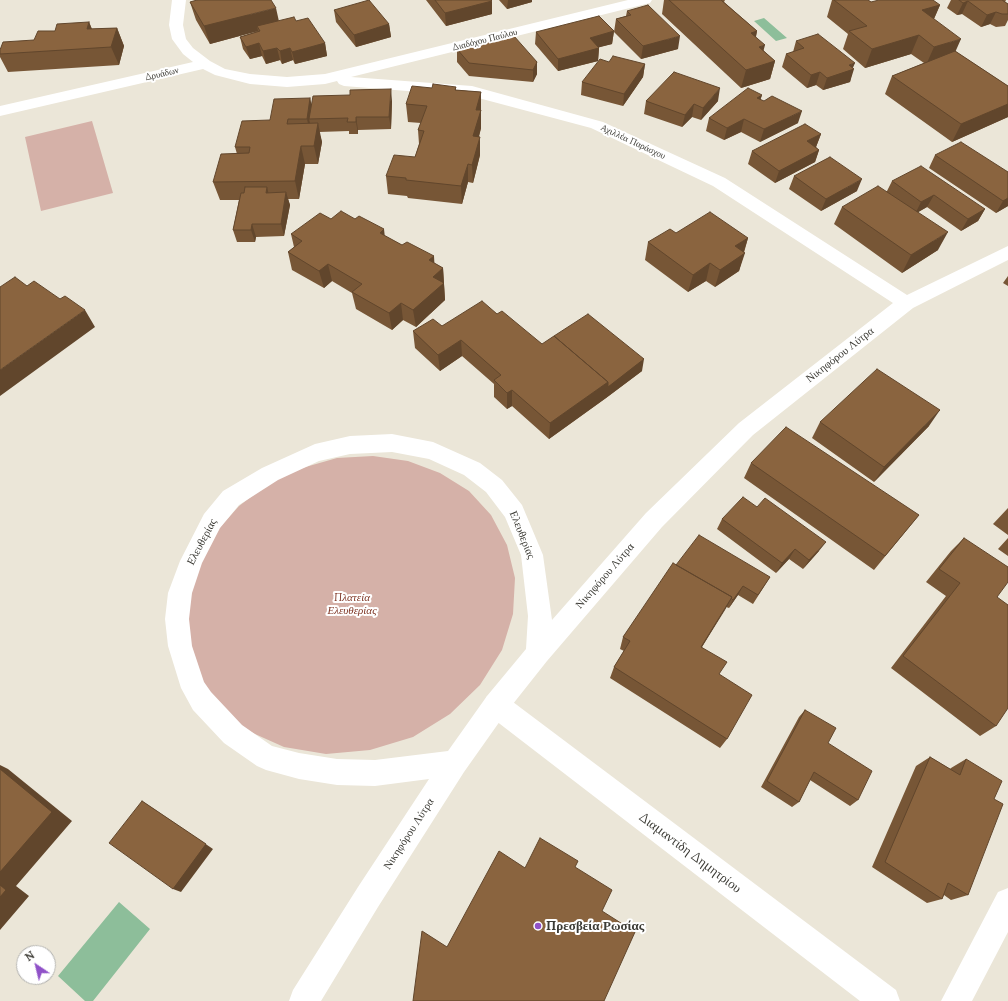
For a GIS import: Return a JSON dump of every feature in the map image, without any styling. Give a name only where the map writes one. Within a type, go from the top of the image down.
[{"type":"street","points":[[179,0],[176,25],[179,39],[188,51],[205,64],[220,72],[250,80],[287,82],[325,79]]},
{"type":"street","name":"Διαδόχου Παύλου","points":[[325,79],[645,0]]},
{"type":"street","name":"Δρυάδων","points":[[0,111],[205,64]]},
{"type":"street","name":"Αχιλλέα Παράσχου","points":[[325,79],[472,91],[597,125],[719,182],[906,303]]},
{"type":"street","name":"Νικηφόρου Λύτρα","points":[[304,1001],[368,897],[455,763],[496,705],[538,653],[654,520],[746,429],[906,303],[1008,252]]},
{"type":"street","name":"Ελευθερίας","points":[[455,763],[375,773],[337,772],[299,766],[266,757],[233,734],[198,694],[186,667],[180,646],[177,619],[180,593],[190,561],[212,521],[231,498],[270,474],[316,453],[350,445],[392,443],[434,451],[477,473],[494,486],[514,512],[532,555],[540,616],[538,653]]},
{"type":"street","name":"Διαμαντίδη Δημητρίου","points":[[496,705],[885,1001]]},
{"type":"street","points":[[956,1001],[1008,902]]},
{"type":"green space","points":[[92,121],[113,193],[41,211],[25,137]]},
{"type":"green space","name":"Πλατεία Ελευθερίας","points":[[373,456],[408,461],[440,473],[469,491],[491,515],[507,545],[515,578],[513,614],[502,650],[480,685],[450,714],[413,737],[370,750],[326,754],[284,747],[246,730],[217,704],[197,673],[187,638],[187,601],[196,566],[214,534],[239,506],[269,483],[302,468],[337,458]]},
{"type":"shaded area","points":[[764,18],[787,38],[776,41],[754,21]]},
{"type":"shaded area","points":[[119,902],[150,929],[93,1001],[85,1001],[58,976]]},
{"type":"building","points":[[197,0],[271,0],[276,8],[204,26],[190,2]]},
{"type":"building","points":[[369,0],[389,24],[354,35],[334,10]]},
{"type":"building","points":[[435,0],[491,0],[492,1],[445,13]]},
{"type":"building","points":[[669,0],[721,0],[757,31],[751,33],[765,45],[759,47],[775,61],[746,70]]},
{"type":"building","points":[[834,0],[868,0],[871,2],[879,0],[933,0],[940,5],[922,10],[961,39],[934,47],[919,35],[872,49],[849,31],[867,26]]},
{"type":"building","points":[[959,0],[1002,0],[1008,4],[1008,14],[996,12],[987,15],[968,1],[963,3]]},
{"type":"building","points":[[648,5],[680,36],[643,46],[616,19],[631,15],[627,11]]},
{"type":"building","points":[[599,16],[614,31],[590,38],[599,48],[558,59],[536,32]]},
{"type":"building","points":[[294,17],[296,21],[308,18],[325,43],[292,52],[290,48],[280,51],[277,48],[263,51],[259,43],[246,47],[240,37],[260,31],[257,26]]},
{"type":"building","points":[[89,22],[87,29],[117,28],[111,47],[0,54],[3,42],[34,40],[38,31],[55,31],[57,24]]},
{"type":"building","points":[[818,34],[855,63],[849,65],[854,69],[827,78],[820,72],[811,75],[786,54],[804,48],[796,41]]},
{"type":"building","points":[[514,36],[537,62],[533,70],[469,63],[457,49]]},
{"type":"building","points":[[955,51],[1008,86],[1008,104],[961,124],[892,76]]},
{"type":"building","points":[[613,56],[645,64],[624,94],[582,82],[600,59],[609,62]]},
{"type":"building","points":[[674,72],[720,88],[703,108],[694,104],[685,115],[646,101]]},
{"type":"building","points":[[433,84],[456,87],[455,90],[481,92],[476,110],[481,110],[473,136],[480,137],[472,165],[468,164],[461,186],[406,180],[406,178],[386,176],[394,155],[415,157],[424,131],[418,130],[427,106],[406,104],[412,86],[432,88]]},
{"type":"building","points":[[748,88],[762,95],[757,98],[764,101],[772,96],[802,111],[764,129],[744,119],[727,128],[709,118]]},
{"type":"building","points":[[391,89],[389,117],[356,117],[356,122],[347,122],[348,118],[309,119],[313,96],[350,95],[350,90]]},
{"type":"building","points":[[310,98],[307,119],[288,119],[287,124],[318,123],[314,146],[301,146],[295,181],[213,182],[221,154],[249,153],[250,147],[235,147],[242,121],[270,120],[274,99]]},
{"type":"building","points":[[805,124],[821,134],[807,141],[819,150],[779,171],[752,151]]},
{"type":"building","points":[[961,142],[1008,172],[1008,198],[1003,201],[935,155]]},
{"type":"building","points":[[830,157],[862,179],[826,199],[794,176]]},
{"type":"building","points":[[921,166],[985,209],[968,219],[934,195],[921,202],[892,181]]},
{"type":"building","points":[[878,186],[948,232],[911,255],[842,207]]},
{"type":"building","points":[[245,187],[267,187],[266,193],[286,192],[281,224],[252,224],[251,230],[233,230],[241,193],[244,193]]},
{"type":"building","points":[[341,211],[355,219],[359,216],[384,229],[380,233],[402,245],[407,242],[434,256],[429,260],[443,268],[433,277],[444,283],[413,310],[401,303],[389,313],[352,292],[362,284],[328,264],[319,271],[288,252],[302,241],[291,234],[320,213],[331,219]]},
{"type":"building","points":[[710,212],[748,238],[735,246],[745,253],[720,270],[710,263],[693,275],[648,242],[670,229],[676,233]]},
{"type":"building","points":[[15,277],[27,286],[34,281],[60,299],[65,296],[85,310],[0,370],[0,287]]},
{"type":"building","points":[[482,301],[497,314],[502,311],[542,344],[554,336],[608,382],[550,423],[512,390],[507,393],[494,380],[501,375],[461,340],[438,355],[413,331],[433,319],[442,326]]},
{"type":"building","points":[[588,314],[644,359],[608,387],[608,382],[554,336]]},
{"type":"building","points":[[877,369],[940,410],[884,467],[820,422]]},
{"type":"building","points":[[786,427],[919,515],[885,556],[751,463]]},
{"type":"building","points":[[743,497],[757,507],[765,498],[826,542],[809,560],[795,549],[782,563],[722,519]]},
{"type":"building","points":[[699,535],[770,577],[758,595],[743,586],[733,600],[731,598],[732,597],[676,565]]},
{"type":"building","points":[[964,538],[1008,567],[1008,582],[997,597],[1008,605],[1008,708],[996,726],[903,656],[960,583],[939,569]]},
{"type":"building","points":[[673,563],[732,597],[701,647],[727,662],[719,674],[752,695],[727,739],[614,667],[630,641],[623,637]]},
{"type":"building","points":[[805,710],[836,728],[828,743],[872,771],[858,800],[814,772],[799,802],[767,781]]},
{"type":"building","points":[[930,757],[960,775],[966,759],[1002,781],[994,799],[1003,804],[968,895],[948,883],[942,899],[885,862]]},
{"type":"building","points":[[0,769],[52,812],[0,872]]},
{"type":"building","points":[[142,801],[206,844],[173,889],[109,843]]},
{"type":"building","name":"Πρεσβεία Ρωσίας","points":[[540,838],[578,861],[575,867],[612,890],[602,911],[635,932],[604,1001],[413,1001],[422,931],[447,947],[499,851],[525,868]]},
{"type":"building","points":[[0,885],[6,890],[0,897]]},
{"type":"place","name":"Πρεσβεία Ρωσίας","points":[[538,926]]}]
